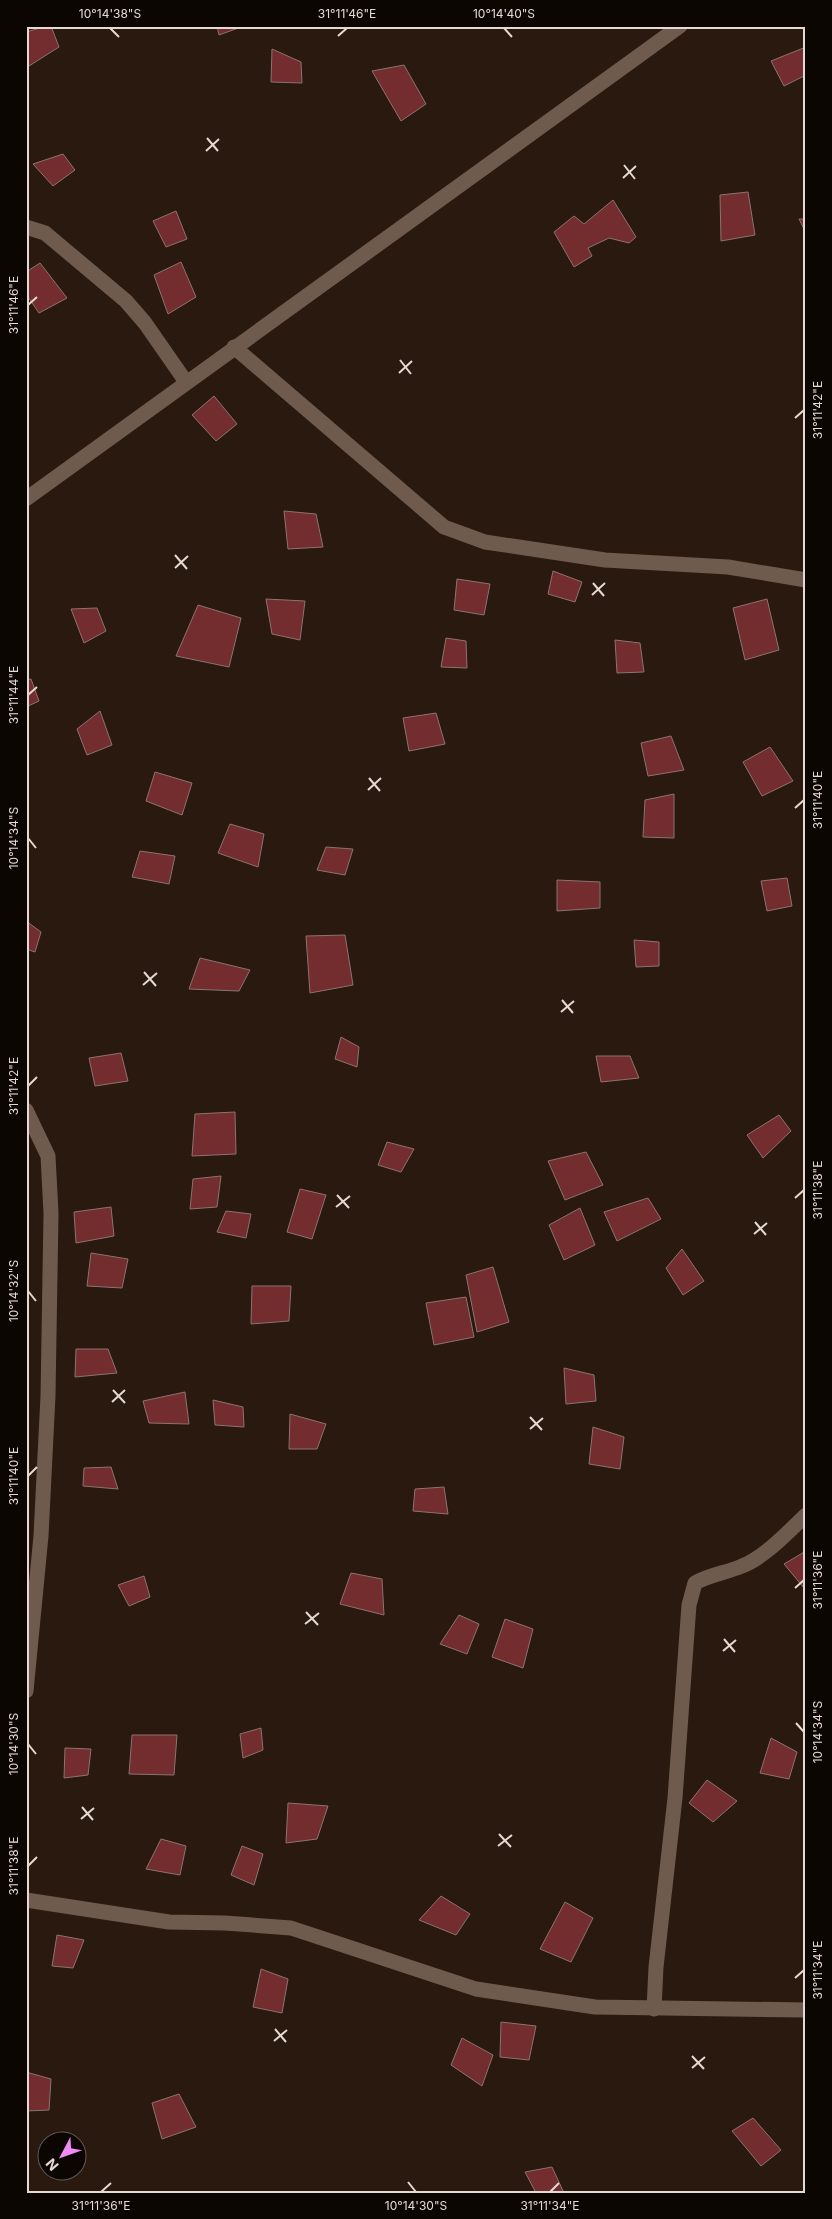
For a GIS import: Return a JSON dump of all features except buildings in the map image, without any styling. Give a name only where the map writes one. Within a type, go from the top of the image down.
[{"type":"street","points":[[26,499],[680,26]]},
{"type":"street","points":[[26,228],[45,233],[126,301],[145,323],[186,382]]},
{"type":"street","points":[[234,347],[444,527],[485,542],[605,560],[728,567],[806,580]]},
{"type":"street","points":[[26,1110],[48,1156],[51,1213],[48,1396],[42,1526],[26,1691]]},
{"type":"street","points":[[654,2009],[656,1967],[675,1798],[689,1604],[695,1583],[710,1575],[743,1566],[781,1539],[806,1515]]},
{"type":"street","points":[[26,1900],[169,1922],[291,1928],[476,1989],[595,2007],[806,2010]]}]
